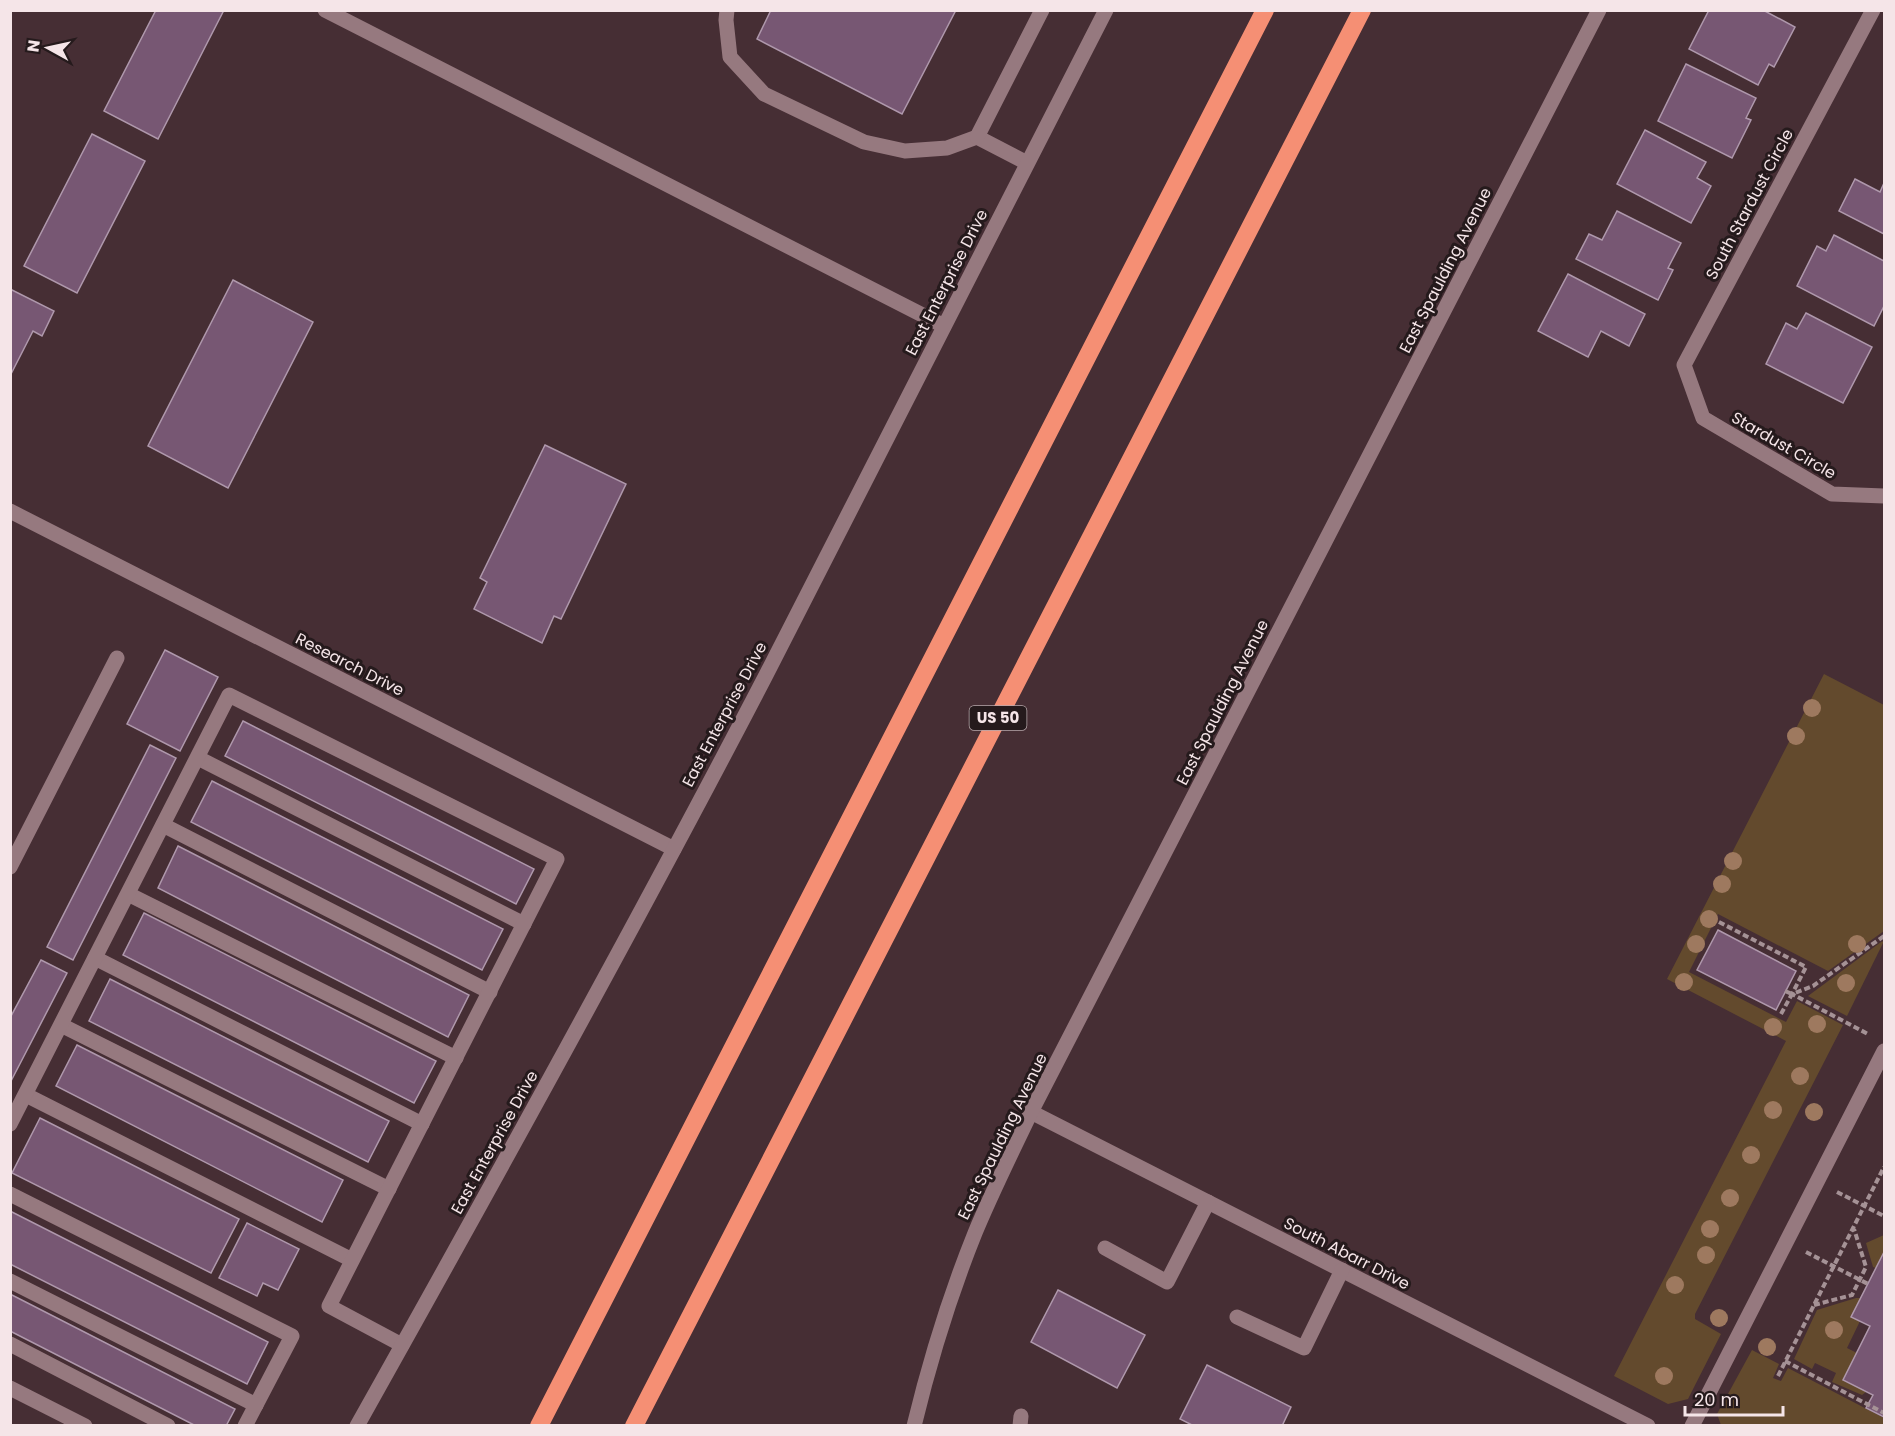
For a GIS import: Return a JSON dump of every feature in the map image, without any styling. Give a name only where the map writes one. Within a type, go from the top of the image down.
[{"type":"highway","points":[[539,1425],[1265,10]]},
{"type":"highway","name":"US 50","points":[[634,1425],[1362,10]]},
{"type":"street","points":[[325,10],[944,326]]},
{"type":"street","points":[[727,10],[730,57],[764,94],[864,142],[905,151],[947,148],[977,136],[1042,10]]},
{"type":"street","name":"East Enterprise Drive","points":[[357,1425],[674,849],[766,675],[1106,10]]},
{"type":"street","name":"East Spaulding Avenue","points":[[914,1425],[947,1308],[975,1232],[1031,1112],[1599,10]]},
{"type":"street","name":"South Stardust Circle","points":[[1703,418],[1684,365],[1873,10]]},
{"type":"street","points":[[977,136],[1028,163]]},
{"type":"street","name":"Stardust Circle","points":[[1703,418],[1832,494],[1884,496]]},
{"type":"street","name":"Research Drive","points":[[10,510],[674,849]]},
{"type":"street","points":[[10,867],[117,658]]},
{"type":"street","points":[[10,1124],[229,695],[557,859],[329,1306],[402,1345]]},
{"type":"street","points":[[198,758],[524,924]]},
{"type":"street","points":[[163,825],[490,992]]},
{"type":"street","points":[[129,894],[456,1058]]},
{"type":"street","points":[[95,958],[422,1124]]},
{"type":"street","points":[[61,1025],[389,1189]]},
{"type":"street","points":[[1692,1425],[1884,1051]]},
{"type":"street","points":[[26,1095],[352,1260]]},
{"type":"street","name":"South Abarr Drive","points":[[1031,1112],[1648,1425]]},
{"type":"street","points":[[10,1194],[292,1336],[245,1425]]},
{"type":"street","points":[[1105,1248],[1167,1282],[1208,1202]]},
{"type":"street","points":[[1237,1317],[1304,1348],[1342,1270]]},
{"type":"street","points":[[10,1281],[256,1405]]},
{"type":"street","points":[[10,1344],[168,1425]]},
{"type":"street","points":[[10,1388],[85,1425]]},
{"type":"path","points":[[1719,922],[1806,967],[1781,1014]]},
{"type":"path","points":[[1792,994],[1813,986],[1884,936]]},
{"type":"path","points":[[1785,991],[1874,1037]]},
{"type":"path","points":[[1778,1376],[1884,1167]]},
{"type":"path","points":[[1817,1182],[1884,1216]]},
{"type":"path","points":[[1814,1305],[1852,1295],[1866,1267],[1854,1228]]},
{"type":"path","points":[[1787,1242],[1868,1284]]},
{"type":"path","points":[[1785,1361],[1884,1413]]},
{"type":"shaded area","points":[[1824,674],[1884,705],[1884,931],[1828,971],[1718,914],[1689,972],[1786,1022],[1797,1001],[1843,1025],[1695,1314],[1695,1319],[1721,1334],[1688,1399],[1668,1404],[1614,1376],[1786,1041],[1667,979]]},
{"type":"shaded area","points":[[1884,941],[1847,1016],[1808,996],[1881,942]]},
{"type":"shaded area","points":[[1884,1235],[1884,1252],[1876,1268],[1873,1267],[1866,1243]]},
{"type":"shaded area","points":[[1860,1298],[1860,1321],[1847,1348],[1857,1353],[1843,1379],[1866,1392],[1862,1395],[1832,1382],[1836,1373],[1815,1363],[1812,1369],[1794,1359],[1817,1310]]},
{"type":"shaded area","points":[[1752,1350],[1779,1364],[1773,1378],[1781,1381],[1788,1368],[1884,1418],[1884,1425],[1721,1425],[1717,1414]]},
{"type":"building","points":[[156,10],[224,10],[158,139],[104,111]]},
{"type":"building","points":[[771,10],[956,10],[902,114],[757,39]]},
{"type":"building","points":[[1709,10],[1763,10],[1795,27],[1774,67],[1769,64],[1758,85],[1689,49]]},
{"type":"building","points":[[1686,64],[1756,98],[1746,118],[1751,120],[1732,158],[1658,121]]},
{"type":"building","points":[[1645,130],[1706,162],[1697,178],[1711,186],[1691,223],[1617,184]]},
{"type":"building","points":[[92,134],[145,161],[77,293],[24,266]]},
{"type":"building","points":[[1855,179],[1880,192],[1884,183],[1884,234],[1839,211]]},
{"type":"building","points":[[1617,211],[1681,243],[1668,268],[1673,270],[1658,300],[1576,259],[1589,234],[1602,240]]},
{"type":"building","points":[[1834,235],[1884,261],[1884,306],[1874,326],[1797,286],[1817,246],[1826,251]]},
{"type":"building","points":[[1568,274],[1645,314],[1629,346],[1601,331],[1588,357],[1538,331]]},
{"type":"building","points":[[233,280],[313,322],[228,488],[148,446]]},
{"type":"building","points":[[10,289],[54,311],[42,336],[33,331],[10,376]]},
{"type":"building","points":[[1806,313],[1872,347],[1843,403],[1766,364],[1786,323],[1797,329]]},
{"type":"building","points":[[545,445],[626,484],[561,619],[554,616],[542,643],[474,609],[487,582],[480,578]]},
{"type":"building","points":[[165,650],[218,677],[180,751],[127,724]]},
{"type":"building","points":[[243,721],[534,869],[516,904],[225,756]]},
{"type":"building","points":[[150,745],[176,758],[73,960],[47,947]]},
{"type":"building","points":[[212,781],[503,929],[482,970],[191,822]]},
{"type":"building","points":[[178,846],[469,995],[448,1037],[158,888]]},
{"type":"building","points":[[144,913],[436,1061],[414,1103],[123,955]]},
{"type":"building","points":[[1718,930],[1796,971],[1776,1010],[1697,970]]},
{"type":"building","points":[[41,960],[67,973],[10,1083],[10,1018]]},
{"type":"building","points":[[110,979],[389,1121],[368,1162],[89,1021]]},
{"type":"building","points":[[77,1045],[343,1180],[322,1222],[56,1086]]},
{"type":"building","points":[[40,1118],[239,1219],[211,1273],[12,1173]]},
{"type":"building","points":[[10,1211],[268,1342],[247,1384],[10,1264]]},
{"type":"building","points":[[247,1223],[299,1249],[278,1290],[263,1283],[257,1296],[219,1278]]},
{"type":"building","points":[[1884,1252],[1884,1417],[1866,1408],[1873,1395],[1843,1380],[1870,1326],[1851,1317]]},
{"type":"building","points":[[1058,1290],[1145,1335],[1117,1388],[1031,1342]]},
{"type":"building","points":[[10,1294],[235,1409],[226,1426],[196,1426],[10,1331]]},
{"type":"building","points":[[1207,1365],[1291,1407],[1282,1426],[1194,1426],[1180,1419]]}]
